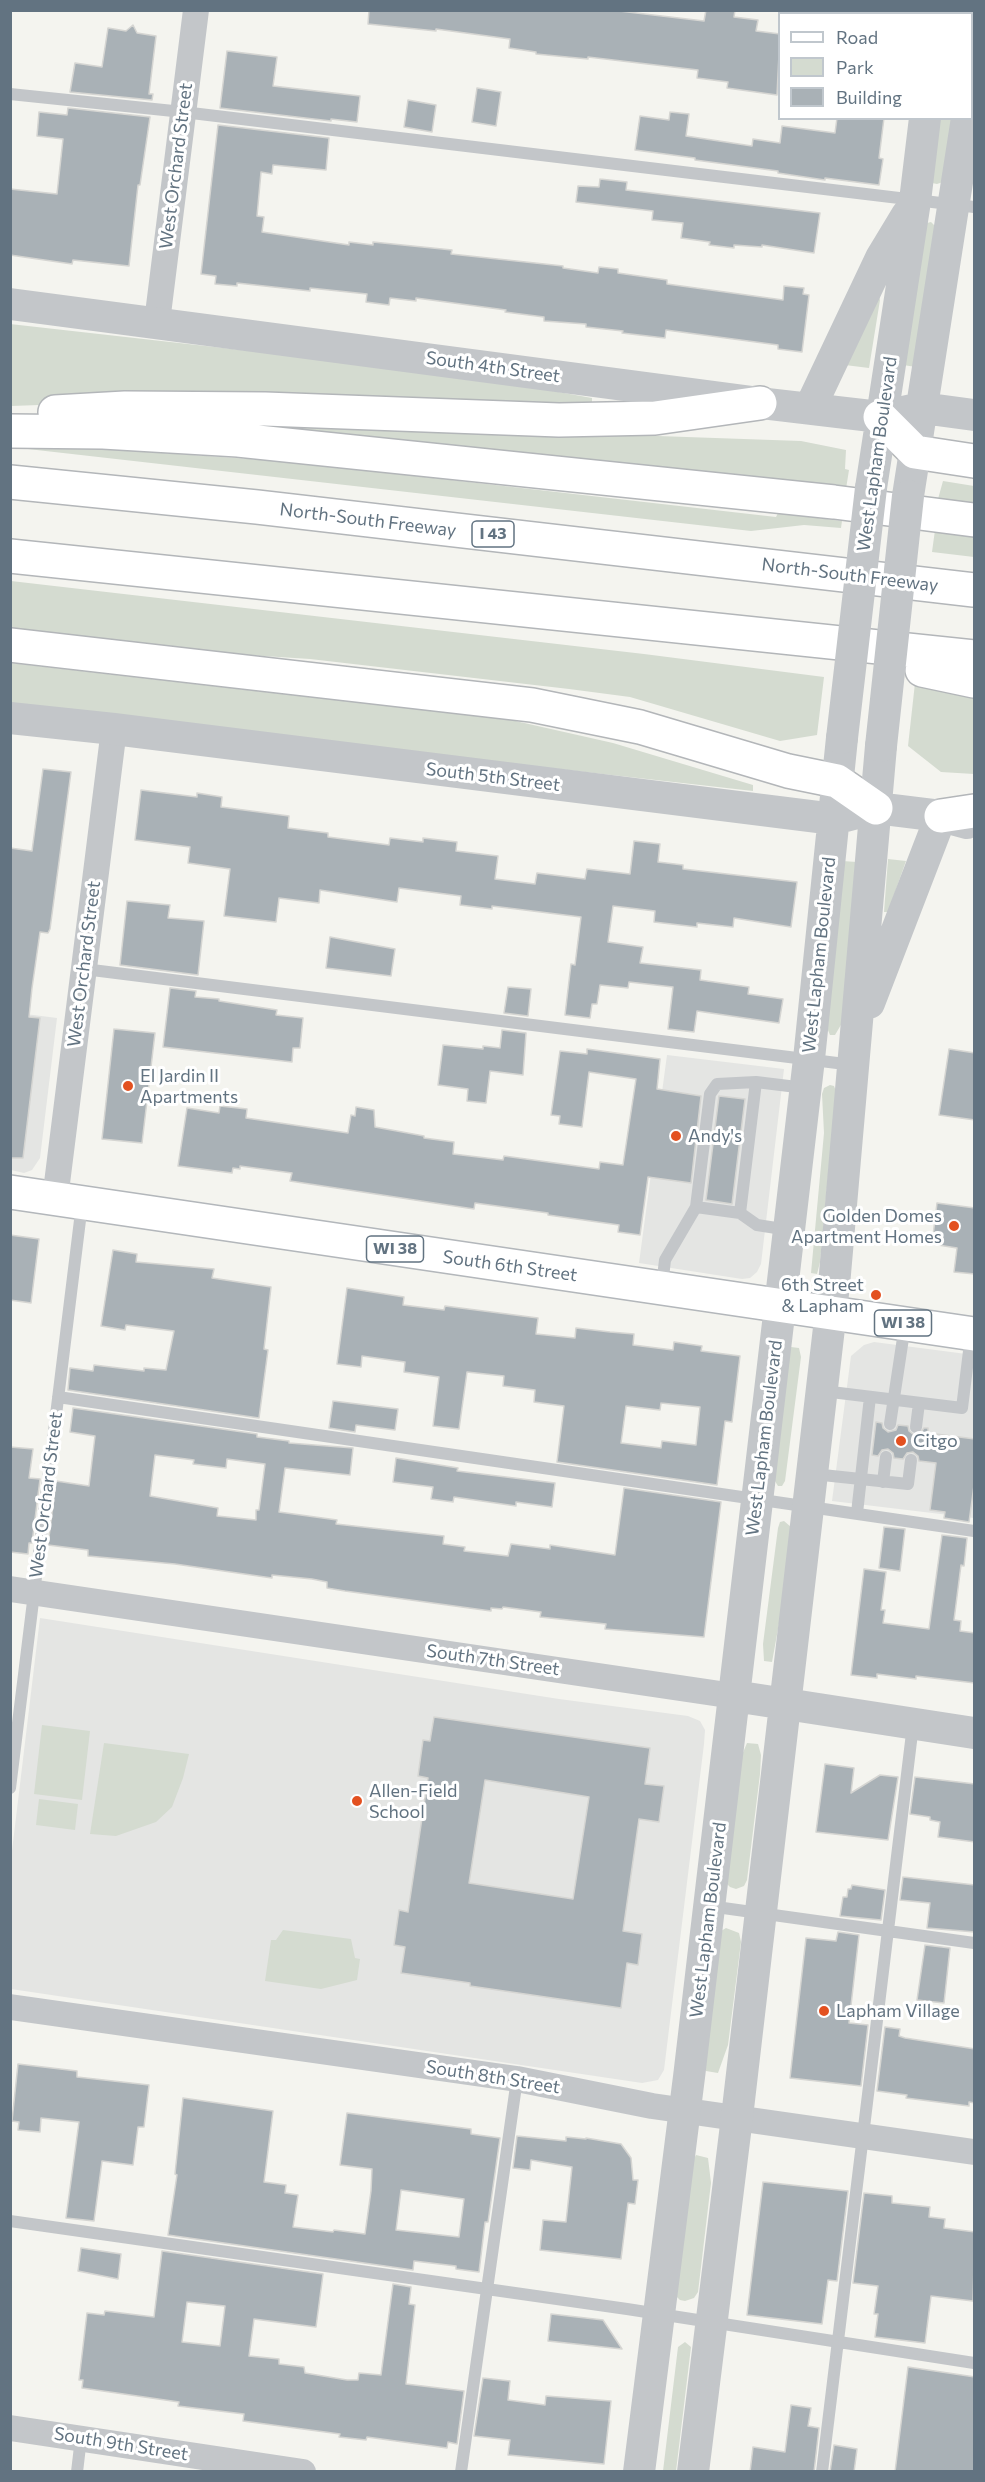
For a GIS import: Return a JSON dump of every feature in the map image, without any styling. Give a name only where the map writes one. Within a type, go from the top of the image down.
[{"type":"main road","points":[[10,414],[149,408],[559,420],[655,418],[760,404]]},
{"type":"main road","points":[[880,417],[915,452],[975,461]]},
{"type":"main road","points":[[10,431],[103,432],[238,440],[834,502],[975,520]]},
{"type":"main road","name":"North-South Freeway","points":[[10,482],[257,507],[975,590]]},
{"type":"main road","points":[[10,556],[975,657]]},
{"type":"main road","points":[[744,634],[975,681]]},
{"type":"main road","points":[[10,645],[532,705],[640,727],[788,771],[837,781],[876,808]]},
{"type":"main road","points":[[941,816],[975,811]]},
{"type":"main road","name":"South 6th Street","points":[[10,1192],[973,1334]]},
{"type":"street","name":"West Orchard Street","points":[[157,322],[196,10]]},
{"type":"street","name":"West Lapham Boulevard","points":[[639,2472],[685,2110],[789,1230],[871,488],[880,417],[915,201],[925,120]]},
{"type":"street","name":"West Lapham Boulevard","points":[[693,2472],[831,1312],[881,746],[908,496],[922,408],[964,206],[968,120]]},
{"type":"street","points":[[810,408],[881,258],[915,201]]},
{"type":"street","name":"South 4th Street","points":[[10,304],[760,404],[880,417],[922,408],[975,414]]},
{"type":"street","name":"South 5th Street","points":[[10,718],[834,819],[876,808],[941,816],[975,825]]},
{"type":"street","name":"West Orchard Street","points":[[68,1201],[84,969],[114,729]]},
{"type":"street","points":[[855,1050],[941,816]]},
{"type":"street","name":"South 7th Street","points":[[22,1591],[975,1733]]},
{"type":"street","name":"South 8th Street","points":[[10,2007],[517,2079],[652,2106],[862,2134],[975,2152]]},
{"type":"street","name":"South 9th Street","points":[[10,2428],[303,2472]]},
{"type":"lane","points":[[10,94],[183,112],[964,206]]},
{"type":"lane","points":[[84,969],[807,1074]]},
{"type":"lane","points":[[661,1288],[665,1260],[696,1208],[710,1094],[717,1084],[756,1082],[807,1074],[855,1050]]},
{"type":"lane","points":[[740,1213],[756,1082]]},
{"type":"lane","name":"West Orchard Street","points":[[10,1788],[22,1591],[58,1397],[68,1201]]},
{"type":"lane","points":[[696,1208],[740,1213],[757,1225],[789,1230]]},
{"type":"lane","points":[[890,1424],[905,1323]]},
{"type":"lane","points":[[822,1391],[962,1408],[973,1334]]},
{"type":"lane","points":[[58,1397],[975,1531]]},
{"type":"lane","points":[[857,1513],[870,1397]]},
{"type":"lane","points":[[916,1427],[919,1403]]},
{"type":"lane","points":[[883,1482],[886,1457]]},
{"type":"lane","points":[[812,1474],[908,1484],[911,1460]]},
{"type":"lane","points":[[822,2472],[913,1723]]},
{"type":"lane","points":[[709,1906],[975,1943]]},
{"type":"lane","points":[[461,2472],[517,2079]]},
{"type":"lane","points":[[10,2221],[975,2362]]},
{"type":"lane","points":[[77,2472],[81,2438]]},
{"type":"shaded area","points":[[10,1012],[57,1018],[40,1158],[32,1170],[24,1173],[11,1170]]},
{"type":"shaded area","points":[[667,1055],[784,1069],[761,1264],[750,1278],[742,1279],[639,1263]]},
{"type":"shaded area","points":[[874,1342],[974,1355],[974,1518],[832,1501],[851,1356],[864,1345]]},
{"type":"shaded area","name":"Allen-Field School","points":[[40,1618],[559,1699],[688,1716],[700,1721],[705,1730],[704,1744],[664,2070],[658,2080],[642,2083],[11,1989],[11,1859]]},
{"type":"green space","points":[[937,120],[954,120],[943,182],[932,183]]},
{"type":"green space","points":[[931,222],[935,226],[916,367],[903,365],[927,223]]},
{"type":"green space","points":[[879,296],[869,368],[845,365]]},
{"type":"green space","points":[[10,324],[464,375],[592,398],[592,406],[237,398],[11,406]]},
{"type":"green space","points":[[257,422],[801,441],[846,450],[845,469],[849,470],[845,495],[256,428]]},
{"type":"green space","points":[[19,443],[293,462],[776,517],[778,513],[842,521],[841,528],[804,525],[751,531],[19,448]]},
{"type":"green space","points":[[943,481],[974,486],[974,504],[938,499]]},
{"type":"green space","points":[[935,530],[974,535],[974,557],[932,552]]},
{"type":"green space","points":[[11,581],[824,677],[817,735],[780,741],[630,697],[569,689],[310,659],[123,647],[11,633]]},
{"type":"green space","points":[[11,663],[511,720],[613,743],[753,785],[753,791],[11,707]]},
{"type":"green space","points":[[915,683],[974,696],[974,774],[941,772],[908,746]]},
{"type":"green space","points":[[888,859],[906,861],[888,912],[884,912]]},
{"type":"green space","points":[[842,861],[857,862],[842,1023],[835,1035],[830,1035],[825,1023]]},
{"type":"green space","points":[[834,1086],[836,1091],[817,1274],[811,1273],[824,1133],[822,1094],[824,1088]]},
{"type":"green space","points":[[791,1347],[799,1348],[801,1357],[785,1481],[782,1486],[778,1486],[773,1478]]},
{"type":"green space","points":[[784,1521],[791,1527],[772,1662],[764,1661],[763,1644],[778,1528],[780,1522]]},
{"type":"green space","points":[[42,1725],[90,1731],[82,1800],[34,1794]]},
{"type":"green space","points":[[104,1743],[189,1754],[172,1807],[156,1822],[116,1836],[90,1834]]},
{"type":"green space","points":[[747,1743],[758,1744],[761,1755],[760,1774],[747,1880],[744,1886],[736,1889],[726,1883],[739,1762]]},
{"type":"green space","points":[[39,1799],[78,1804],[75,1830],[36,1825]]},
{"type":"green space","points":[[726,1928],[739,1933],[741,1942],[728,2045],[718,2073],[706,2071],[704,2058],[721,1931]]},
{"type":"green space","points":[[283,1930],[351,1939],[355,1958],[360,1959],[357,1980],[321,1989],[265,1981],[271,1940],[276,1940]]},
{"type":"green space","points":[[696,2155],[708,2158],[711,2183],[698,2292],[694,2298],[685,2301],[675,2295],[691,2164]]},
{"type":"green space","points":[[685,2342],[691,2347],[676,2471],[663,2471],[678,2347]]},
{"type":"building","points":[[369,10],[611,10],[704,21],[706,10],[735,10],[734,17],[758,20],[756,31],[778,34],[777,95],[727,88],[728,82],[697,78],[698,70],[588,57],[588,59],[536,54],[536,52],[509,48],[510,39],[436,29],[436,31],[368,24]]},
{"type":"building","points":[[133,25],[137,33],[156,36],[149,94],[153,94],[152,100],[70,92],[75,63],[102,67],[108,28],[126,31]]},
{"type":"building","points":[[227,51],[277,57],[273,86],[360,96],[357,122],[220,108]]},
{"type":"building","points":[[477,88],[501,92],[496,126],[472,122]]},
{"type":"building","points":[[408,100],[436,105],[432,132],[404,127]]},
{"type":"building","points":[[68,108],[150,117],[140,185],[138,185],[129,266],[73,260],[72,264],[10,255],[10,189],[57,194],[63,139],[37,136],[39,112],[67,115]]},
{"type":"building","points":[[670,112],[689,114],[686,136],[752,146],[753,139],[780,143],[782,126],[835,133],[837,120],[884,120],[879,158],[883,159],[879,185],[825,178],[825,180],[635,150],[640,116],[669,120]]},
{"type":"building","points":[[218,125],[329,138],[326,170],[273,165],[272,174],[261,172],[257,216],[264,217],[262,232],[349,245],[349,242],[373,245],[373,242],[452,250],[451,254],[563,266],[563,268],[598,273],[599,267],[618,269],[618,273],[667,280],[667,284],[783,300],[784,286],[804,288],[803,294],[809,295],[802,352],[778,349],[778,345],[666,330],[665,338],[622,333],[623,331],[586,327],[586,324],[544,321],[544,317],[505,312],[506,310],[416,298],[416,301],[390,298],[389,305],[366,302],[367,294],[310,288],[310,291],[237,283],[237,286],[215,284],[216,276],[201,274]]},
{"type":"building","points":[[600,179],[627,182],[626,190],[820,213],[814,253],[762,245],[762,247],[734,245],[734,248],[709,245],[710,242],[681,238],[683,223],[652,220],[653,211],[576,202],[578,186],[599,187]]},
{"type":"building","points":[[43,769],[71,772],[50,929],[48,933],[40,932],[32,988],[29,1017],[40,1018],[23,1158],[10,1158],[10,848],[32,851]]},
{"type":"building","points":[[141,790],[197,797],[197,793],[222,797],[221,807],[289,816],[288,828],[328,833],[328,837],[389,845],[390,838],[423,842],[423,838],[457,842],[456,851],[498,856],[495,879],[535,884],[537,873],[585,879],[587,869],[630,874],[634,841],[660,844],[658,862],[683,865],[683,869],[797,882],[791,927],[734,918],[733,927],[697,923],[697,927],[654,922],[655,911],[613,906],[608,942],[643,947],[640,963],[701,970],[700,980],[749,987],[748,994],[783,999],[779,1023],[697,1011],[694,1032],[668,1029],[673,987],[629,982],[628,988],[600,985],[597,1004],[592,1004],[590,1018],[565,1015],[571,964],[575,965],[581,917],[492,906],[492,909],[460,905],[461,896],[399,888],[397,902],[320,890],[319,903],[279,898],[276,922],[224,916],[230,869],[188,863],[190,847],[135,840]]},
{"type":"building","points":[[127,901],[170,905],[168,918],[204,921],[198,975],[120,965]]},
{"type":"building","points":[[330,937],[395,949],[391,976],[326,968]]},
{"type":"building","points":[[508,987],[531,989],[528,1016],[504,1013]]},
{"type":"building","points":[[170,988],[196,991],[195,997],[277,1010],[276,1015],[303,1018],[300,1048],[293,1048],[292,1062],[163,1047]]},
{"type":"building","name":"El Jardin II Apartments","points":[[114,1029],[155,1033],[142,1143],[102,1139]]},
{"type":"building","points":[[502,1030],[526,1033],[523,1075],[490,1071],[486,1103],[467,1101],[468,1089],[438,1085],[443,1045],[483,1049],[483,1046],[500,1048]]},
{"type":"building","points":[[587,1049],[660,1059],[657,1089],[701,1096],[691,1183],[648,1177],[640,1235],[618,1232],[619,1225],[548,1215],[548,1213],[475,1203],[474,1209],[290,1181],[292,1173],[240,1166],[240,1169],[233,1168],[232,1173],[178,1166],[187,1108],[219,1113],[220,1106],[247,1109],[246,1118],[348,1133],[351,1115],[355,1116],[356,1107],[374,1110],[375,1127],[454,1142],[453,1154],[503,1160],[504,1156],[599,1169],[600,1162],[623,1165],[636,1079],[589,1072],[582,1127],[559,1124],[560,1116],[551,1115],[560,1051],[587,1054]]},
{"type":"building","points":[[949,1049],[975,1053],[975,1120],[939,1115]]},
{"type":"building","points":[[719,1096],[745,1099],[732,1204],[706,1200]]},
{"type":"building","name":"Golden Domes Apartment Homes","points":[[937,1203],[975,1208],[975,1274],[954,1272],[957,1248],[932,1244]]},
{"type":"building","points":[[10,1235],[39,1239],[31,1303],[10,1300]]},
{"type":"building","points":[[113,1250],[137,1254],[136,1262],[214,1269],[212,1278],[271,1287],[264,1349],[268,1350],[259,1418],[68,1390],[70,1368],[93,1371],[94,1365],[144,1371],[144,1368],[166,1370],[174,1331],[126,1325],[125,1330],[101,1326]]},
{"type":"building","points":[[347,1288],[404,1297],[403,1305],[444,1310],[445,1306],[538,1318],[536,1334],[575,1338],[576,1328],[634,1334],[633,1345],[673,1350],[674,1342],[702,1346],[701,1351],[740,1356],[732,1422],[725,1421],[717,1485],[557,1462],[564,1406],[534,1402],[535,1390],[503,1386],[504,1376],[467,1372],[459,1429],[433,1426],[439,1377],[404,1372],[405,1362],[362,1356],[361,1367],[337,1364]],"holes":[[[661,1403],[700,1407],[696,1445],[662,1441],[661,1448],[621,1443],[626,1406],[660,1410]]]},
{"type":"building","points":[[333,1401],[398,1409],[395,1430],[356,1425],[355,1432],[329,1428]]},
{"type":"building","points":[[73,1408],[257,1434],[257,1437],[289,1441],[289,1443],[353,1448],[350,1475],[285,1468],[279,1512],[337,1520],[336,1524],[444,1536],[443,1544],[465,1547],[464,1551],[508,1556],[511,1544],[550,1549],[550,1545],[615,1555],[624,1488],[721,1502],[704,1637],[605,1629],[606,1624],[540,1617],[541,1612],[503,1607],[502,1609],[491,1608],[491,1611],[327,1588],[327,1582],[312,1579],[272,1575],[272,1578],[175,1564],[88,1556],[88,1550],[48,1545],[56,1481],[89,1486],[95,1436],[70,1432]],"holes":[[[155,1455],[194,1460],[193,1464],[226,1468],[227,1459],[265,1464],[256,1520],[217,1516],[218,1508],[150,1496]]]},
{"type":"building","points":[[876,1422],[882,1423],[883,1428],[888,1432],[896,1430],[898,1425],[908,1426],[909,1431],[914,1435],[928,1428],[928,1433],[975,1439],[975,1478],[969,1522],[944,1518],[945,1512],[930,1510],[936,1463],[919,1461],[918,1456],[913,1452],[907,1453],[903,1459],[894,1458],[893,1453],[888,1449],[882,1450],[878,1456],[872,1455]]},
{"type":"building","points":[[10,1447],[33,1449],[29,1478],[40,1479],[32,1543],[29,1543],[28,1554],[10,1552]]},
{"type":"building","points":[[396,1458],[458,1468],[457,1471],[555,1483],[552,1507],[516,1502],[516,1506],[454,1497],[453,1502],[431,1499],[433,1487],[393,1482]]},
{"type":"building","points":[[884,1527],[905,1529],[900,1571],[879,1568]]},
{"type":"building","points":[[942,1535],[967,1538],[954,1620],[961,1621],[960,1631],[975,1633],[975,1683],[916,1676],[916,1679],[877,1674],[877,1678],[851,1675],[864,1569],[886,1572],[881,1610],[885,1610],[883,1623],[929,1629]]},
{"type":"building","points":[[434,1717],[650,1748],[645,1784],[664,1786],[659,1822],[639,1819],[623,1931],[642,1934],[638,1965],[627,1963],[621,2008],[470,1986],[470,1983],[401,1973],[405,1947],[394,1945],[399,1910],[408,1912],[428,1778],[418,1776],[423,1740],[430,1741]],"holes":[[[485,1780],[589,1797],[573,1899],[469,1883]]]},
{"type":"building","points":[[825,1764],[854,1768],[851,1793],[880,1775],[898,1777],[888,1840],[816,1832]]},
{"type":"building","points":[[915,1777],[975,1784],[975,1842],[938,1837],[940,1822],[930,1820],[930,1817],[910,1814]]},
{"type":"building","points":[[903,1877],[975,1885],[975,1932],[927,1928],[930,1903],[900,1900]]},
{"type":"building","points":[[852,1885],[885,1890],[881,1920],[840,1916],[843,1897],[847,1897],[848,1889],[851,1889]]},
{"type":"building","name":"Lapham Village","points":[[838,1932],[859,1935],[849,2023],[868,2025],[861,2086],[790,2078],[806,1938],[836,1941]]},
{"type":"building","points":[[925,1945],[950,1948],[944,2003],[917,2000]]},
{"type":"building","points":[[885,2027],[900,2029],[899,2036],[905,2038],[975,2049],[975,2103],[969,2102],[969,2106],[906,2098],[907,2095],[877,2091]]},
{"type":"building","points":[[18,2064],[77,2071],[77,2077],[149,2085],[144,2127],[138,2127],[133,2165],[102,2161],[94,2221],[66,2218],[79,2122],[41,2118],[40,2132],[18,2130],[19,2122],[12,2121]]},
{"type":"building","points":[[183,2098],[273,2111],[264,2182],[286,2185],[285,2193],[298,2195],[293,2227],[365,2234],[372,2169],[340,2165],[347,2113],[471,2129],[471,2134],[500,2138],[488,2222],[485,2222],[479,2272],[456,2269],[456,2266],[414,2261],[413,2270],[168,2235],[177,2175],[175,2174]],"holes":[[[401,2190],[464,2199],[459,2237],[396,2230]]]},
{"type":"building","points":[[517,2136],[566,2141],[566,2137],[586,2138],[621,2144],[631,2158],[633,2180],[638,2180],[635,2204],[628,2203],[621,2259],[540,2250],[543,2220],[566,2222],[572,2167],[531,2160],[530,2170],[513,2168]]},
{"type":"building","points":[[763,2182],[848,2191],[837,2281],[828,2280],[822,2324],[747,2315]]},
{"type":"building","points":[[864,2193],[892,2196],[892,2203],[930,2207],[929,2217],[945,2219],[944,2228],[975,2232],[973,2301],[931,2296],[925,2343],[875,2337],[878,2314],[874,2314],[878,2286],[853,2283]]},
{"type":"building","points":[[81,2248],[121,2254],[118,2279],[78,2271]]},
{"type":"building","points":[[162,2251],[323,2274],[316,2327],[254,2319],[249,2356],[279,2359],[279,2364],[304,2367],[305,2373],[358,2380],[359,2373],[381,2375],[393,2284],[411,2287],[409,2304],[415,2305],[406,2384],[464,2391],[457,2444],[448,2442],[447,2448],[367,2437],[366,2440],[339,2437],[340,2434],[243,2421],[244,2414],[178,2406],[179,2402],[82,2388],[83,2380],[79,2380],[87,2313],[104,2315],[105,2311],[154,2317]],"holes":[[[187,2302],[225,2306],[220,2346],[182,2342]]]},
{"type":"building","points":[[551,2314],[603,2320],[622,2349],[548,2341]]},
{"type":"building","points":[[908,2367],[975,2377],[975,2472],[895,2472]]},
{"type":"building","points":[[483,2378],[510,2381],[508,2400],[545,2405],[546,2396],[611,2401],[604,2464],[508,2455],[510,2440],[474,2436]]},
{"type":"building","points":[[791,2405],[811,2408],[808,2426],[819,2428],[814,2472],[750,2472],[753,2447],[785,2452]]},
{"type":"building","points":[[834,2445],[857,2449],[854,2472],[830,2472]]},
{"type":"place","name":"El Jardin II Apartments","points":[[128,1086]]},
{"type":"place","name":"Andy's","points":[[676,1136]]},
{"type":"place","name":"Golden Domes Apartment Homes","points":[[954,1226]]},
{"type":"place","name":"6th Street & Lapham","points":[[876,1295]]},
{"type":"place","name":"Citgo","points":[[901,1441]]},
{"type":"place","name":"Allen-Field School","points":[[357,1801]]},
{"type":"place","name":"Lapham Village","points":[[824,2011]]}]
